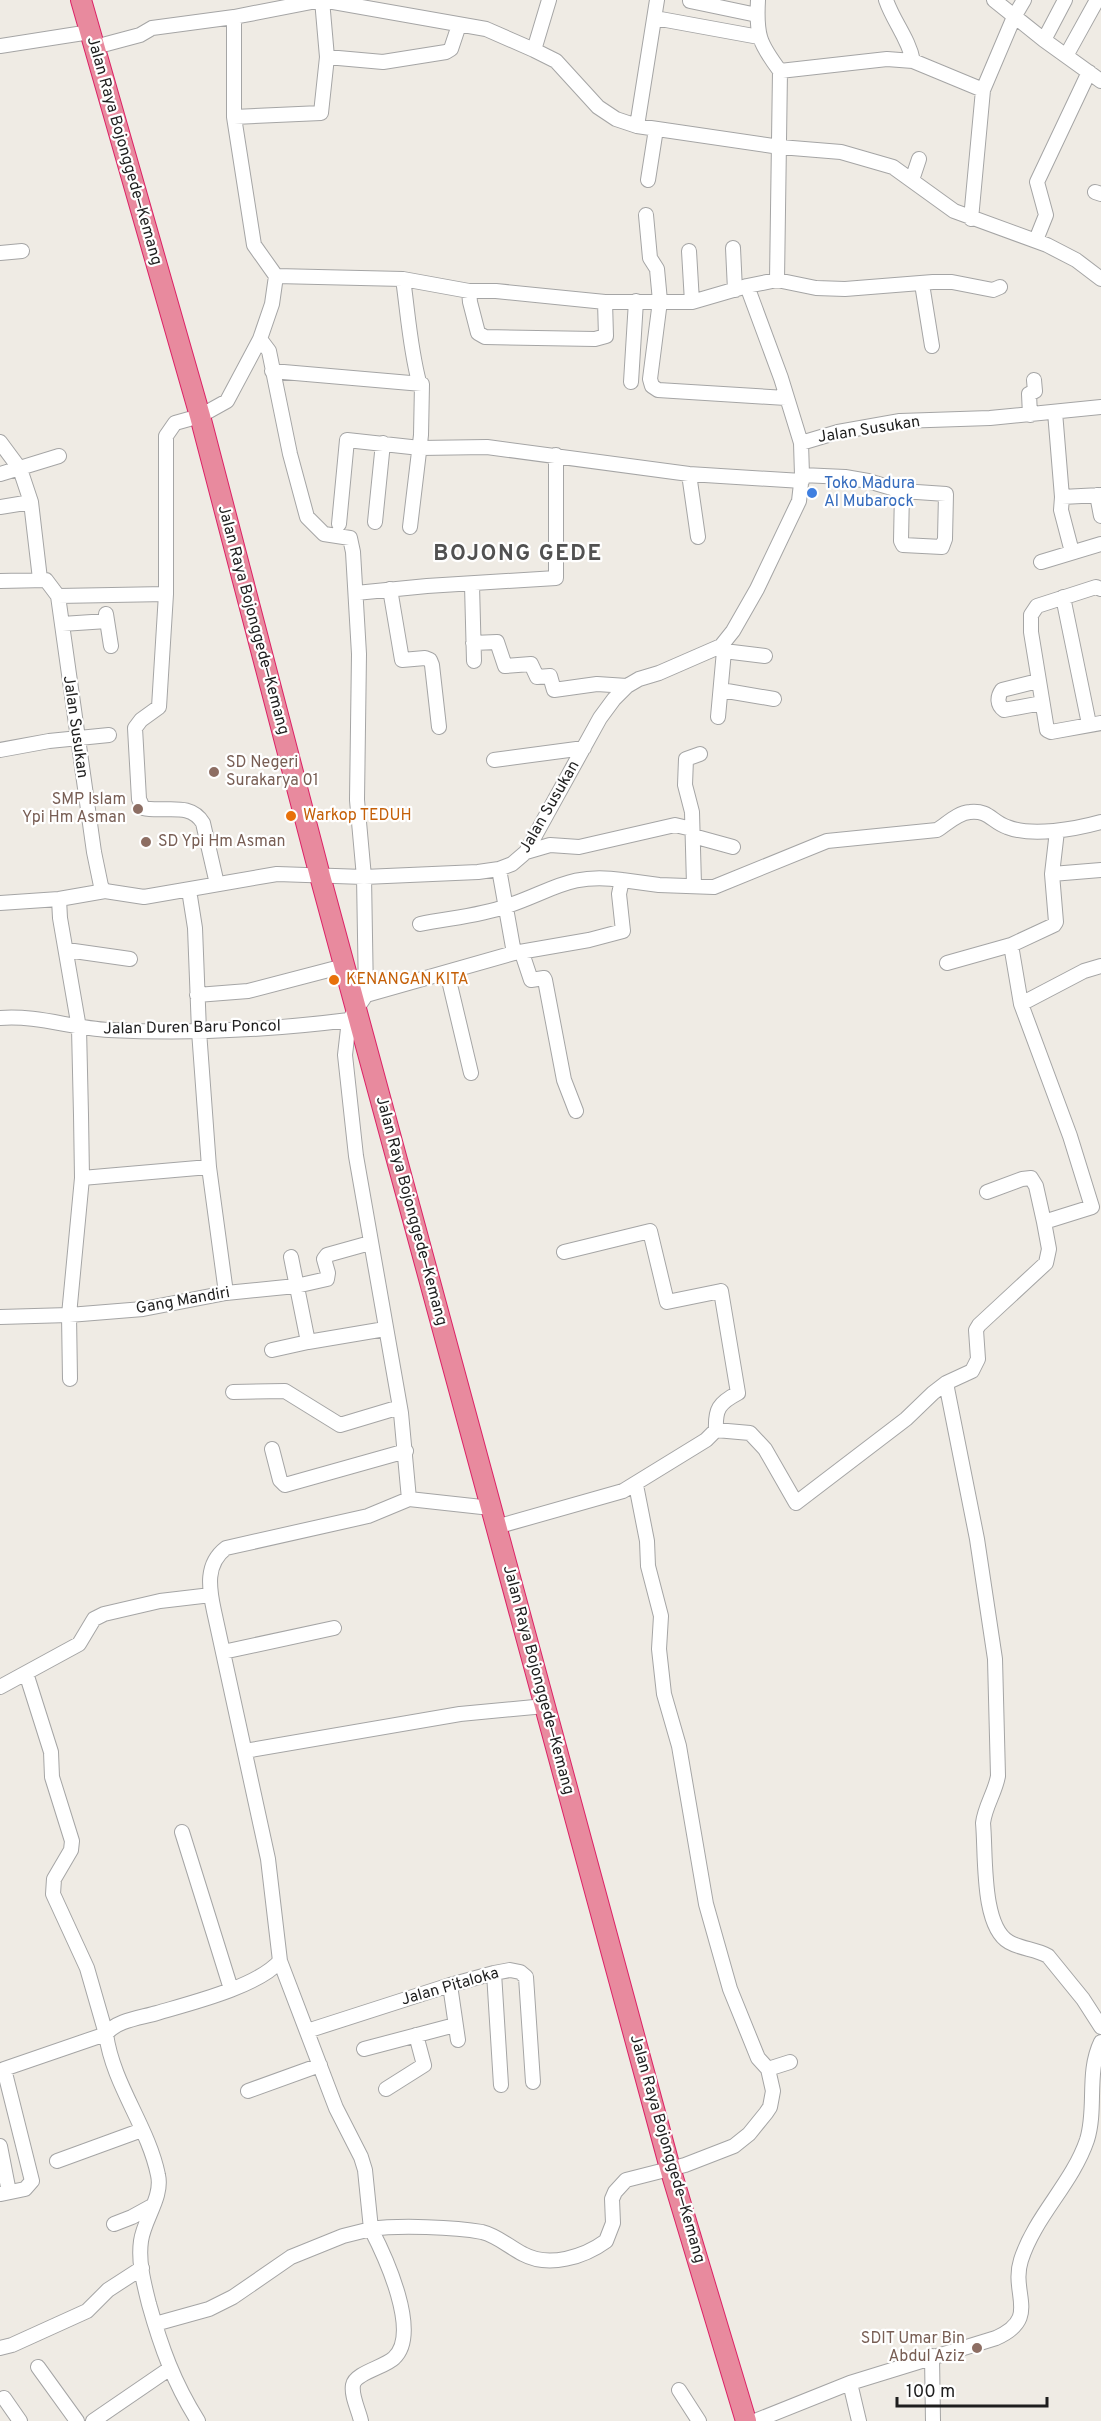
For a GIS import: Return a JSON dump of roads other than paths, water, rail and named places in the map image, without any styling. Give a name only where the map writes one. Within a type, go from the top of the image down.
[{"type":"highway","name":"Jalan Raya Bojonggede—Kemang","points":[[81,0],[200,416],[344,966],[670,2168],[746,2421]]},
{"type":"street","points":[[0,46],[140,34],[152,28],[234,17],[322,0],[352,2],[486,30],[556,61],[598,107],[616,119],[656,129],[780,147],[841,152],[893,167],[938,201],[971,219],[1036,240],[1076,260],[1101,279]]},
{"type":"street","points":[[234,117],[321,113],[327,57],[322,0]]},
{"type":"street","points":[[534,50],[549,0]]},
{"type":"street","points":[[637,126],[657,0]]},
{"type":"street","points":[[758,0],[757,15],[761,46],[780,71],[777,280]]},
{"type":"street","points":[[886,0],[895,22],[909,44],[913,61]]},
{"type":"street","points":[[994,0],[1101,81]]},
{"type":"street","points":[[971,219],[983,90],[1014,17],[1024,0]]},
{"type":"street","points":[[1044,40],[1065,0]]},
{"type":"street","points":[[1066,56],[1097,0]]},
{"type":"street","points":[[690,1],[757,15]]},
{"type":"street","points":[[217,884],[203,823],[199,816],[192,810],[143,808],[139,800],[135,728],[159,706],[166,594],[166,436],[175,423],[200,416],[227,400],[260,339],[272,304],[276,276],[254,245],[234,117],[234,17]]},
{"type":"street","points":[[655,18],[759,37]]},
{"type":"street","points":[[327,57],[383,62],[446,52],[451,48],[459,25]]},
{"type":"street","points":[[780,71],[887,59],[913,61],[983,90]]},
{"type":"street","points":[[1036,240],[1046,215],[1036,182],[1089,72]]},
{"type":"street","points":[[648,180],[656,129]]},
{"type":"street","points":[[912,180],[919,159]]},
{"type":"street","points":[[646,215],[650,258],[657,269],[660,302],[650,379],[654,389],[786,398]]},
{"type":"street","points":[[733,248],[741,288],[781,378],[801,443]]},
{"type":"street","points":[[0,253],[22,251]]},
{"type":"street","points":[[689,251],[692,302]]},
{"type":"street","points":[[276,276],[403,279],[469,291],[496,291],[605,302],[692,302],[777,280],[816,288],[845,289],[952,282],[993,290],[1000,287]]},
{"type":"street","points":[[403,279],[409,318],[411,354],[419,382],[423,385],[420,448],[410,527]]},
{"type":"street","points":[[922,284],[932,346]]},
{"type":"street","points":[[469,291],[478,333],[485,338],[595,339],[606,336],[605,302]]},
{"type":"street","points":[[631,382],[636,301]]},
{"type":"street","points":[[260,339],[267,345],[290,454],[307,517],[324,534],[350,538],[353,552],[359,654],[357,800],[364,877],[357,1008],[345,1055],[346,1080],[370,1243],[400,1407],[409,1499]]},
{"type":"street","points":[[272,371],[419,382]]},
{"type":"street","points":[[1030,415],[1029,394],[1035,391],[1034,380]]},
{"type":"street","name":"Jalan Susukan","points":[[58,596],[94,852],[101,886],[105,891],[144,897],[277,874],[364,877],[445,875],[499,869],[519,860],[526,852],[600,718],[627,686],[722,648],[757,589],[799,501],[802,478],[801,443],[838,432],[900,421],[1030,415],[1101,408]]},
{"type":"street","points":[[1055,412],[1061,510],[1072,552]]},
{"type":"street","points":[[339,524],[347,440],[420,448],[487,447],[556,454],[689,474],[802,478],[845,477],[902,490],[946,494],[945,539],[942,547],[903,545],[902,490]]},
{"type":"street","points":[[0,442],[20,469],[31,502],[40,579]]},
{"type":"street","points":[[375,522],[383,443]]},
{"type":"street","points":[[356,593],[556,578],[556,454]]},
{"type":"street","points":[[0,474],[59,456]]},
{"type":"street","points":[[689,474],[698,537]]},
{"type":"street","points":[[1062,497],[1099,495],[1101,516]]},
{"type":"street","points":[[0,507],[31,502]]},
{"type":"street","points":[[1041,562],[1101,544]]},
{"type":"street","points":[[0,581],[40,579],[50,584],[58,596],[166,594]]},
{"type":"street","points":[[472,585],[474,661]]},
{"type":"street","points":[[1063,597],[1095,723],[1049,732],[1038,681],[1031,615],[1037,606],[1063,597],[1096,587],[1101,589]]},
{"type":"street","points":[[390,589],[402,660],[425,658],[430,660],[432,665],[440,727]]},
{"type":"street","points":[[62,624],[107,616],[111,646]]},
{"type":"street","points":[[473,643],[497,642],[505,666],[531,664],[537,677],[550,676],[554,690],[597,684],[627,686]]},
{"type":"street","points":[[718,717],[722,648],[765,656]]},
{"type":"street","points":[[1038,681],[1002,690],[999,695],[999,704],[1004,710],[1042,703]]},
{"type":"street","points":[[721,690],[774,699]]},
{"type":"street","points":[[0,750],[49,741],[109,735]]},
{"type":"street","points":[[494,760],[584,748]]},
{"type":"street","points":[[694,885],[692,812],[685,785],[686,759],[700,754]]},
{"type":"street","points":[[420,924],[505,907],[573,879],[589,878],[659,885],[714,887],[827,841],[937,830],[951,820],[971,812],[987,813],[1006,827],[1024,831],[1057,831],[1101,822]]},
{"type":"street","points":[[526,852],[550,845],[579,847],[675,825],[734,848]]},
{"type":"street","points":[[947,963],[1011,945],[1054,925],[1056,922],[1052,874],[1057,831]]},
{"type":"street","points":[[499,869],[505,907],[518,953],[531,980],[545,980],[564,1080],[576,1111]]},
{"type":"street","points":[[1052,874],[1101,870]]},
{"type":"street","name":"Jalan Duren Baru Poncol","points":[[0,1018],[30,1017],[79,1028],[145,1032],[285,1027],[357,1008],[447,972],[518,953],[589,940],[623,931],[620,894],[622,880]]},
{"type":"street","points":[[189,890],[195,928],[199,1031],[209,1167],[226,1293]]},
{"type":"street","points":[[0,903],[58,899],[105,891]]},
{"type":"street","points":[[58,899],[79,1028],[82,1178],[69,1316],[69,1379]]},
{"type":"street","points":[[1011,945],[1021,1004],[1096,1205],[1044,1222]]},
{"type":"street","points":[[67,950],[130,959]]},
{"type":"street","points":[[197,994],[248,991],[344,966]]},
{"type":"street","points":[[1021,1004],[1084,971],[1101,966]]},
{"type":"street","points":[[447,972],[471,1073]]},
{"type":"street","points":[[82,1178],[209,1167]]},
{"type":"street","points":[[361,2421],[353,2386],[356,2379],[394,2359],[405,2342],[404,2329],[394,2282],[385,2256],[370,2229],[365,2170],[361,2157],[336,2108],[280,1961],[268,1859],[211,1595],[210,1581],[213,1562],[217,1555],[226,1548],[368,1516],[409,1499],[494,1517],[607,1496],[636,1485],[695,1449],[716,1430],[750,1433],[765,1449],[796,1503],[906,1419],[946,1383],[972,1371],[978,1359],[976,1330],[981,1321],[1046,1263],[1050,1249],[1036,1186],[1031,1178],[987,1192]]},
{"type":"street","points":[[564,1252],[650,1231],[667,1302],[721,1291],[738,1393],[723,1403],[715,1414],[716,1430]]},
{"type":"street","name":"Gang Mandiri","points":[[0,1317],[56,1314],[69,1316],[143,1309],[226,1293],[296,1286],[327,1279],[328,1273],[324,1259],[327,1255],[370,1243]]},
{"type":"street","points":[[291,1257],[308,1342]]},
{"type":"street","points":[[272,1350],[385,1329]]},
{"type":"street","points":[[946,1383],[978,1549],[997,1675],[998,1776],[996,1788],[984,1812],[983,1823],[990,1911],[1001,1936],[1009,1942],[1048,1956],[1083,1999],[1101,2027]]},
{"type":"street","points":[[233,1392],[285,1391],[340,1425],[400,1407]]},
{"type":"street","points":[[272,1449],[280,1480],[285,1485],[406,1451]]},
{"type":"street","points":[[155,2324],[209,2309],[233,2297],[291,2257],[343,2236],[370,2229],[387,2227],[483,2232],[500,2239],[535,2260],[560,2259],[589,2252],[606,2241],[613,2223],[612,2199],[626,2180],[721,2152],[734,2146],[749,2134],[770,2107],[774,2091],[768,2070],[758,2058],[730,1989],[706,1904],[681,1754],[664,1694],[659,1648],[661,1616],[648,1566],[647,1541],[636,1485]]},
{"type":"street","points":[[0,1687],[79,1644],[94,1618],[160,1601],[211,1595]]},
{"type":"street","points":[[224,1652],[334,1628]]},
{"type":"street","points":[[26,1673],[51,1752],[52,1777],[72,1841],[71,1850],[54,1879],[53,1894],[87,1968],[118,2078],[142,2130],[158,2176],[159,2184],[146,2218],[141,2240],[142,2268],[155,2324],[170,2369],[198,2421]]},
{"type":"street","points":[[245,1751],[460,1714],[545,1706]]},
{"type":"street","points":[[182,1832],[231,1989]]},
{"type":"street","points":[[0,2146],[5,2193],[25,2188],[32,2181],[4,2069],[106,2034],[111,2028],[121,2024],[231,1989],[265,1975],[280,1961]]},
{"type":"street","name":"Jalan Pitaloka","points":[[307,2031],[450,1985],[510,1970],[520,1972],[526,1977],[534,2082]]},
{"type":"street","points":[[494,1973],[501,2085]]},
{"type":"street","points":[[450,1985],[458,2040]]},
{"type":"street","points":[[364,2049],[455,2025]]},
{"type":"street","points":[[386,2089],[424,2065],[416,2035]]},
{"type":"street","points":[[755,2421],[850,2383],[996,2338],[1006,2334],[1018,2322],[1022,2314],[1020,2264],[1028,2240],[1077,2164],[1097,2112],[1093,2066],[1101,2042]]},
{"type":"street","points":[[768,2070],[790,2062]]},
{"type":"street","points":[[248,2091],[320,2065]]},
{"type":"street","points":[[57,2161],[142,2130]]},
{"type":"street","points":[[114,2224],[152,2206]]},
{"type":"street","points":[[0,2348],[33,2336],[87,2311],[108,2290],[142,2268]]},
{"type":"street","points":[[932,2356],[933,2421]]},
{"type":"street","points":[[38,2367],[77,2421]]},
{"type":"street","points":[[93,2421],[170,2369]]},
{"type":"street","points":[[850,2383],[859,2421]]},
{"type":"street","points":[[679,2390],[699,2421]]},
{"type":"street","points":[[4,2398],[20,2421]]},
{"type":"place","name":"Toko Madura Al Mubarock","points":[[812,493]]},
{"type":"place","name":"SD Negeri Surakarya 01","points":[[214,772]]},
{"type":"place","name":"SMP Islam Ypi Hm Asman","points":[[138,809]]},
{"type":"place","name":"Warkop TEDUH","points":[[291,816]]},
{"type":"place","name":"SD Ypi Hm Asman","points":[[146,842]]},
{"type":"place","name":"KENANGAN KITA","points":[[334,980]]},
{"type":"place","name":"SDIT Umar Bin Abdul Aziz","points":[[977,2348]]},
{"type":"district","name":"BOJONG GEDE","points":[[518,554]]}]
